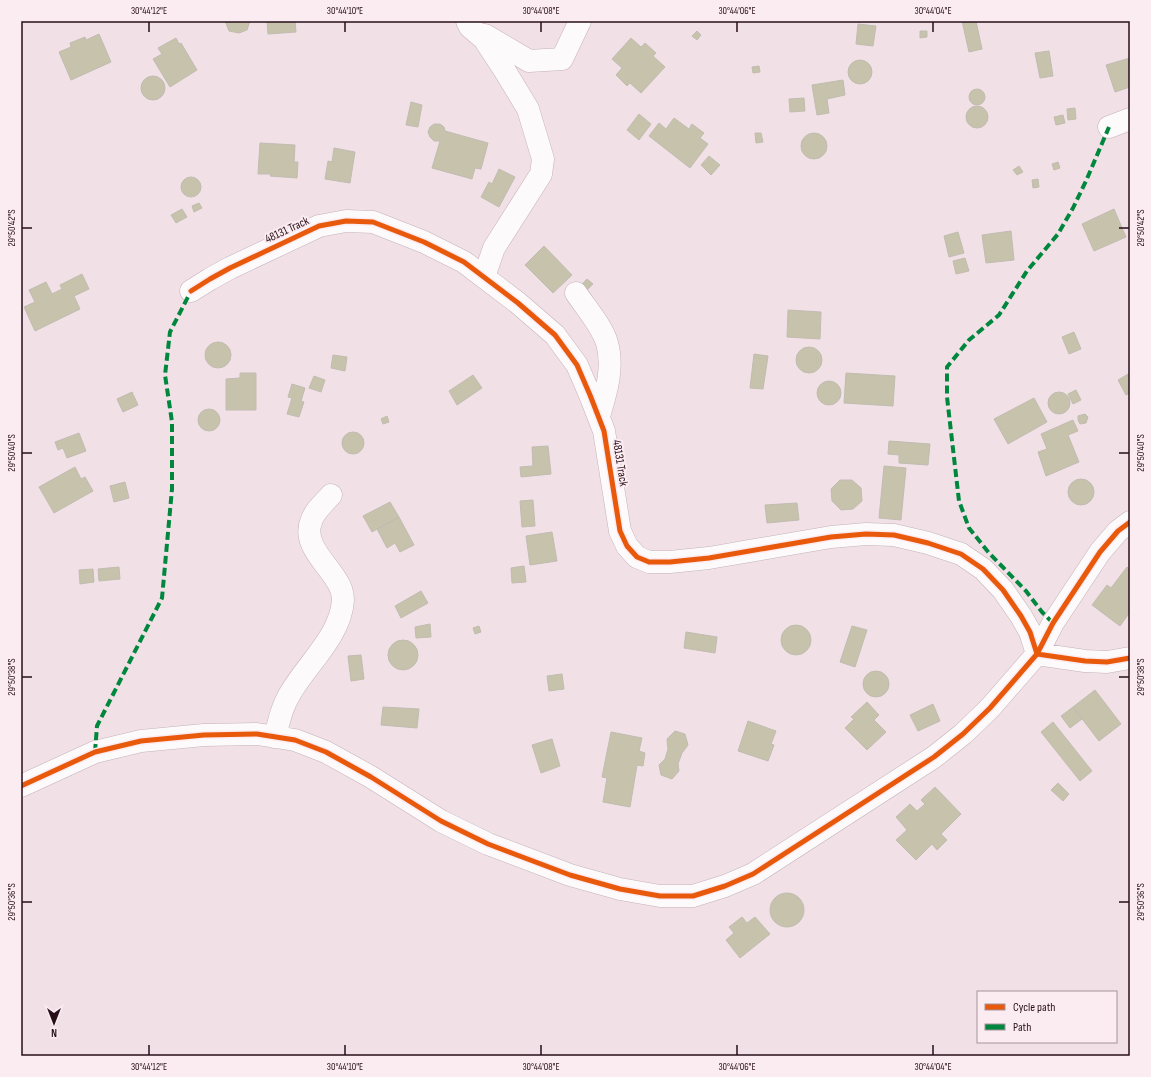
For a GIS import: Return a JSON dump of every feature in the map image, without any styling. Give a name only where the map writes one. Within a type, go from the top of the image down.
[{"type":"street","points":[[466,23],[529,61],[562,59],[580,21]]},
{"type":"street","points":[[466,23],[484,39],[528,109],[543,159],[541,174],[494,248],[484,277]]},
{"type":"street","points":[[1109,127],[1130,119]]},
{"type":"street","name":"48131 Track","points":[[191,291],[230,268],[320,226],[346,221],[373,222],[400,232],[464,262],[484,277],[518,303],[555,336],[577,365],[604,431],[620,530],[627,546],[637,557],[649,562],[670,562],[709,558],[831,537],[866,534],[894,535],[961,554],[983,569],[1003,590],[1021,616],[1030,632],[1037,654]]},
{"type":"street","points":[[576,293],[597,324],[607,343],[609,374],[607,391],[598,416]]},
{"type":"street","points":[[275,737],[282,710],[290,692],[336,627],[341,611],[343,599],[341,587],[311,543],[309,532],[311,522],[318,510],[331,495]]},
{"type":"street","points":[[21,786],[95,752],[141,741],[204,735],[257,734],[296,740],[326,752],[371,777],[441,821],[488,844],[570,875],[620,890],[660,896],[693,896],[725,886],[753,874],[934,757],[963,734],[990,708],[1037,654],[1053,623],[1100,552],[1118,530],[1130,522]]},
{"type":"street","points":[[1037,654],[1085,661],[1107,662],[1130,658]]},
{"type":"building","points":[[225,21],[250,21],[247,30],[239,33],[229,31]]},
{"type":"building","points":[[267,21],[295,21],[296,32],[268,34]]},
{"type":"building","points":[[962,21],[976,21],[982,49],[969,52]]},
{"type":"building","points":[[858,24],[876,26],[873,46],[856,44]]},
{"type":"building","points":[[697,31],[701,35],[697,40],[692,36]]},
{"type":"building","points":[[920,31],[927,31],[927,37],[920,38]]},
{"type":"building","points":[[99,34],[111,62],[71,80],[59,52],[71,47],[70,43],[85,37],[86,40]]},
{"type":"building","points":[[176,38],[179,44],[181,43],[197,70],[170,87],[153,59],[162,54],[158,48]]},
{"type":"building","points":[[631,38],[641,47],[645,43],[656,53],[653,56],[665,67],[641,93],[630,83],[627,86],[616,75],[622,68],[612,59]]},
{"type":"building","points":[[1049,51],[1053,76],[1040,78],[1035,53]]},
{"type":"building","points":[[1130,58],[1130,87],[1115,92],[1106,65]]},
{"type":"building","points":[[860,60],[865,61],[871,67],[871,77],[865,83],[860,84],[855,83],[849,77],[848,72],[849,67],[855,61]]},
{"type":"building","points":[[759,66],[760,72],[753,73],[752,67]]},
{"type":"building","points":[[153,76],[158,77],[164,83],[164,93],[158,99],[153,100],[148,99],[142,93],[141,88],[142,83],[148,77]]},
{"type":"building","points":[[843,80],[845,95],[827,99],[829,113],[817,115],[812,85]]},
{"type":"building","points":[[974,89],[980,89],[985,94],[983,103],[980,105],[974,105],[969,100],[969,94]]},
{"type":"building","points":[[804,98],[805,111],[790,112],[789,99]]},
{"type":"building","points":[[411,102],[422,105],[418,127],[406,125]]},
{"type":"building","points":[[977,106],[985,109],[988,117],[985,125],[977,128],[969,125],[966,117],[969,109]]},
{"type":"building","points":[[1075,108],[1076,119],[1068,120],[1067,109]]},
{"type":"building","points":[[639,114],[651,124],[639,140],[627,130]]},
{"type":"building","points":[[1063,115],[1065,123],[1056,125],[1054,117]]},
{"type":"building","points":[[674,118],[689,129],[692,124],[704,133],[700,138],[708,144],[690,168],[649,136],[659,123],[666,129]]},
{"type":"building","points":[[434,124],[440,124],[444,127],[445,131],[488,143],[481,169],[475,168],[472,179],[432,168],[440,141],[434,141],[428,132],[430,127]]},
{"type":"building","points":[[755,133],[761,133],[763,142],[756,143]]},
{"type":"building","points":[[814,133],[823,137],[827,146],[823,155],[814,159],[805,155],[801,146],[805,137]]},
{"type":"building","points":[[260,143],[295,145],[294,162],[298,162],[297,178],[270,176],[271,174],[258,174]]},
{"type":"building","points":[[334,148],[355,152],[350,183],[325,179],[328,161],[332,162]]},
{"type":"building","points":[[709,156],[720,165],[711,175],[701,165]]},
{"type":"building","points":[[1058,162],[1060,168],[1054,170],[1052,164]]},
{"type":"building","points":[[1019,166],[1023,172],[1017,175],[1013,170]]},
{"type":"building","points":[[499,169],[515,177],[499,207],[481,197],[489,182],[492,184]]},
{"type":"building","points":[[187,177],[195,177],[201,183],[201,191],[195,197],[187,197],[181,191],[181,183]]},
{"type":"building","points":[[1038,179],[1039,187],[1033,188],[1032,180]]},
{"type":"building","points":[[199,203],[202,208],[194,212],[192,206]]},
{"type":"building","points":[[182,209],[187,217],[176,223],[171,215]]},
{"type":"building","points":[[1114,209],[1126,237],[1094,251],[1082,224]]},
{"type":"building","points":[[1011,231],[1014,260],[986,263],[982,235]]},
{"type":"building","points":[[958,232],[964,253],[949,257],[944,236]]},
{"type":"building","points":[[544,246],[572,275],[553,293],[525,265]]},
{"type":"building","points":[[965,258],[969,271],[956,274],[953,261]]},
{"type":"building","points":[[82,274],[89,289],[74,296],[80,309],[35,331],[24,307],[35,302],[29,290],[46,282],[52,294],[62,289],[60,285]]},
{"type":"building","points":[[587,279],[593,284],[587,290],[582,284]]},
{"type":"building","points":[[788,310],[821,312],[820,339],[787,337]]},
{"type":"building","points":[[1074,332],[1081,349],[1069,354],[1062,337]]},
{"type":"building","points":[[218,342],[227,346],[231,355],[227,364],[218,368],[209,364],[205,355],[209,346]]},
{"type":"building","points":[[809,347],[818,351],[822,360],[818,369],[809,373],[800,369],[796,360],[800,351]]},
{"type":"building","points":[[754,354],[768,356],[763,389],[750,388]]},
{"type":"building","points":[[333,355],[347,357],[345,371],[331,368]]},
{"type":"building","points":[[240,373],[256,373],[256,410],[226,410],[226,379],[240,378]]},
{"type":"building","points":[[846,373],[895,376],[893,406],[844,403]]},
{"type":"building","points":[[1130,373],[1130,393],[1126,395],[1118,380]]},
{"type":"building","points":[[473,375],[482,388],[457,405],[449,391]]},
{"type":"building","points":[[314,376],[325,380],[321,392],[309,388]]},
{"type":"building","points":[[829,381],[838,384],[841,393],[838,402],[829,405],[820,402],[817,393],[820,384]]},
{"type":"building","points":[[292,384],[305,388],[301,401],[304,402],[299,417],[287,414],[292,398],[288,397]]},
{"type":"building","points":[[1076,390],[1081,400],[1073,404],[1068,394]]},
{"type":"building","points":[[132,392],[138,405],[123,412],[117,399]]},
{"type":"building","points":[[1059,392],[1067,395],[1070,403],[1067,411],[1059,414],[1051,411],[1048,403],[1051,395]]},
{"type":"building","points":[[1034,398],[1047,422],[1008,444],[994,419]]},
{"type":"building","points":[[209,409],[217,412],[220,420],[217,428],[209,431],[201,428],[198,420],[201,412]]},
{"type":"building","points":[[1085,414],[1088,417],[1086,423],[1080,424],[1078,416]]},
{"type":"building","points":[[387,416],[389,422],[383,424],[381,419]]},
{"type":"building","points":[[1073,420],[1078,431],[1068,435],[1079,462],[1046,476],[1038,452],[1047,449],[1041,434]]},
{"type":"building","points":[[353,432],[361,435],[364,443],[361,451],[353,454],[345,451],[342,443],[345,435]]},
{"type":"building","points":[[79,433],[86,451],[67,458],[63,448],[58,450],[55,442]]},
{"type":"building","points":[[889,441],[930,444],[928,465],[899,463],[899,455],[888,454]]},
{"type":"building","points":[[548,446],[551,474],[521,477],[520,467],[533,466],[532,447]]},
{"type":"building","points":[[884,466],[906,468],[901,520],[879,518]]},
{"type":"building","points":[[75,467],[81,479],[85,477],[93,491],[54,513],[39,487]]},
{"type":"building","points":[[1081,479],[1090,483],[1094,492],[1090,501],[1081,505],[1072,501],[1068,492],[1072,483]]},
{"type":"building","points":[[840,480],[852,480],[861,488],[862,501],[853,509],[841,510],[832,501],[831,489]]},
{"type":"building","points":[[125,482],[129,498],[114,502],[110,486]]},
{"type":"building","points":[[533,500],[535,526],[522,527],[520,501]]},
{"type":"building","points":[[390,502],[399,517],[372,532],[363,516]]},
{"type":"building","points":[[797,503],[799,520],[767,523],[765,505]]},
{"type":"building","points":[[399,517],[414,545],[400,552],[395,543],[387,548],[377,529]]},
{"type":"building","points":[[552,532],[557,561],[530,565],[526,536]]},
{"type":"building","points":[[524,566],[526,582],[512,583],[511,568]]},
{"type":"building","points":[[119,567],[120,579],[99,581],[98,569]]},
{"type":"building","points":[[1127,567],[1130,569],[1130,612],[1120,626],[1092,605],[1107,585],[1111,588]]},
{"type":"building","points":[[93,569],[94,582],[80,584],[79,570]]},
{"type":"building","points":[[421,591],[428,603],[401,618],[395,606]]},
{"type":"building","points":[[430,624],[431,637],[416,638],[415,627]]},
{"type":"building","points":[[796,625],[807,629],[811,640],[807,651],[796,655],[785,651],[781,640],[785,629]]},
{"type":"building","points":[[479,626],[481,632],[475,634],[473,628]]},
{"type":"building","points":[[852,626],[867,630],[855,667],[840,662]]},
{"type":"building","points":[[686,632],[717,637],[715,653],[684,648]]},
{"type":"building","points":[[403,640],[414,644],[418,655],[414,666],[403,670],[392,666],[388,655],[392,644]]},
{"type":"building","points":[[361,655],[364,679],[351,681],[348,656]]},
{"type":"building","points":[[876,671],[885,675],[889,684],[885,693],[876,697],[867,693],[863,684],[867,675]]},
{"type":"building","points":[[562,674],[564,689],[549,691],[547,676]]},
{"type":"building","points":[[1095,690],[1121,724],[1099,741],[1073,707]]},
{"type":"building","points":[[867,702],[879,715],[874,720],[886,732],[867,750],[845,728],[854,719],[851,717]]},
{"type":"building","points":[[933,704],[940,721],[918,731],[910,715]]},
{"type":"building","points":[[383,707],[419,709],[417,728],[381,725]]},
{"type":"building","points":[[1073,707],[1082,719],[1070,728],[1061,716]]},
{"type":"building","points":[[748,721],[776,731],[771,744],[774,745],[768,761],[738,751]]},
{"type":"building","points":[[1053,722],[1092,771],[1080,781],[1041,732]]},
{"type":"building","points":[[675,731],[685,734],[688,745],[682,753],[678,764],[679,771],[672,779],[661,775],[659,765],[665,759],[668,749],[667,739]]},
{"type":"building","points":[[611,732],[642,738],[639,751],[645,753],[643,766],[637,765],[630,807],[603,802],[607,778],[602,777]]},
{"type":"building","points":[[552,739],[560,766],[541,773],[532,745]]},
{"type":"building","points":[[1058,783],[1069,794],[1063,801],[1051,790]]},
{"type":"building","points":[[935,787],[961,814],[941,834],[947,840],[937,850],[932,844],[916,860],[896,840],[907,830],[896,817],[910,804],[917,811],[925,804],[921,800]]},
{"type":"building","points":[[790,893],[797,895],[802,900],[804,910],[802,920],[797,925],[784,927],[777,925],[772,920],[770,907],[772,900],[777,895]]},
{"type":"building","points":[[742,917],[747,923],[755,917],[770,934],[740,958],[726,940],[734,933],[729,927]]},
{"type":"marked path","points":[[1053,623],[1042,612],[1026,591],[989,553],[969,528],[959,501],[947,397],[947,367],[969,340],[999,315],[1027,271],[1058,234],[1086,181],[1109,127]]},
{"type":"marked path","points":[[95,752],[97,726],[162,598],[172,489],[172,422],[165,375],[170,332],[191,291]]},
{"type":"cycle path","points":[[191,291],[230,268],[319,226],[346,221],[373,222],[424,242],[464,262],[518,303],[555,335],[577,365],[604,431],[620,531],[627,546],[637,557],[649,562],[670,562],[709,558],[831,537],[866,534],[894,535],[928,543],[961,554],[983,569],[1003,590],[1021,616],[1030,632],[1037,654],[1085,661],[1107,662],[1130,658]]},
{"type":"cycle path","points":[[21,786],[95,752],[141,741],[204,735],[257,734],[295,740],[326,752],[371,777],[441,821],[488,844],[570,875],[620,889],[660,896],[693,896],[725,886],[753,874],[934,757],[963,734],[990,708],[1037,654],[1053,623],[1100,552],[1118,531],[1130,522]]}]
